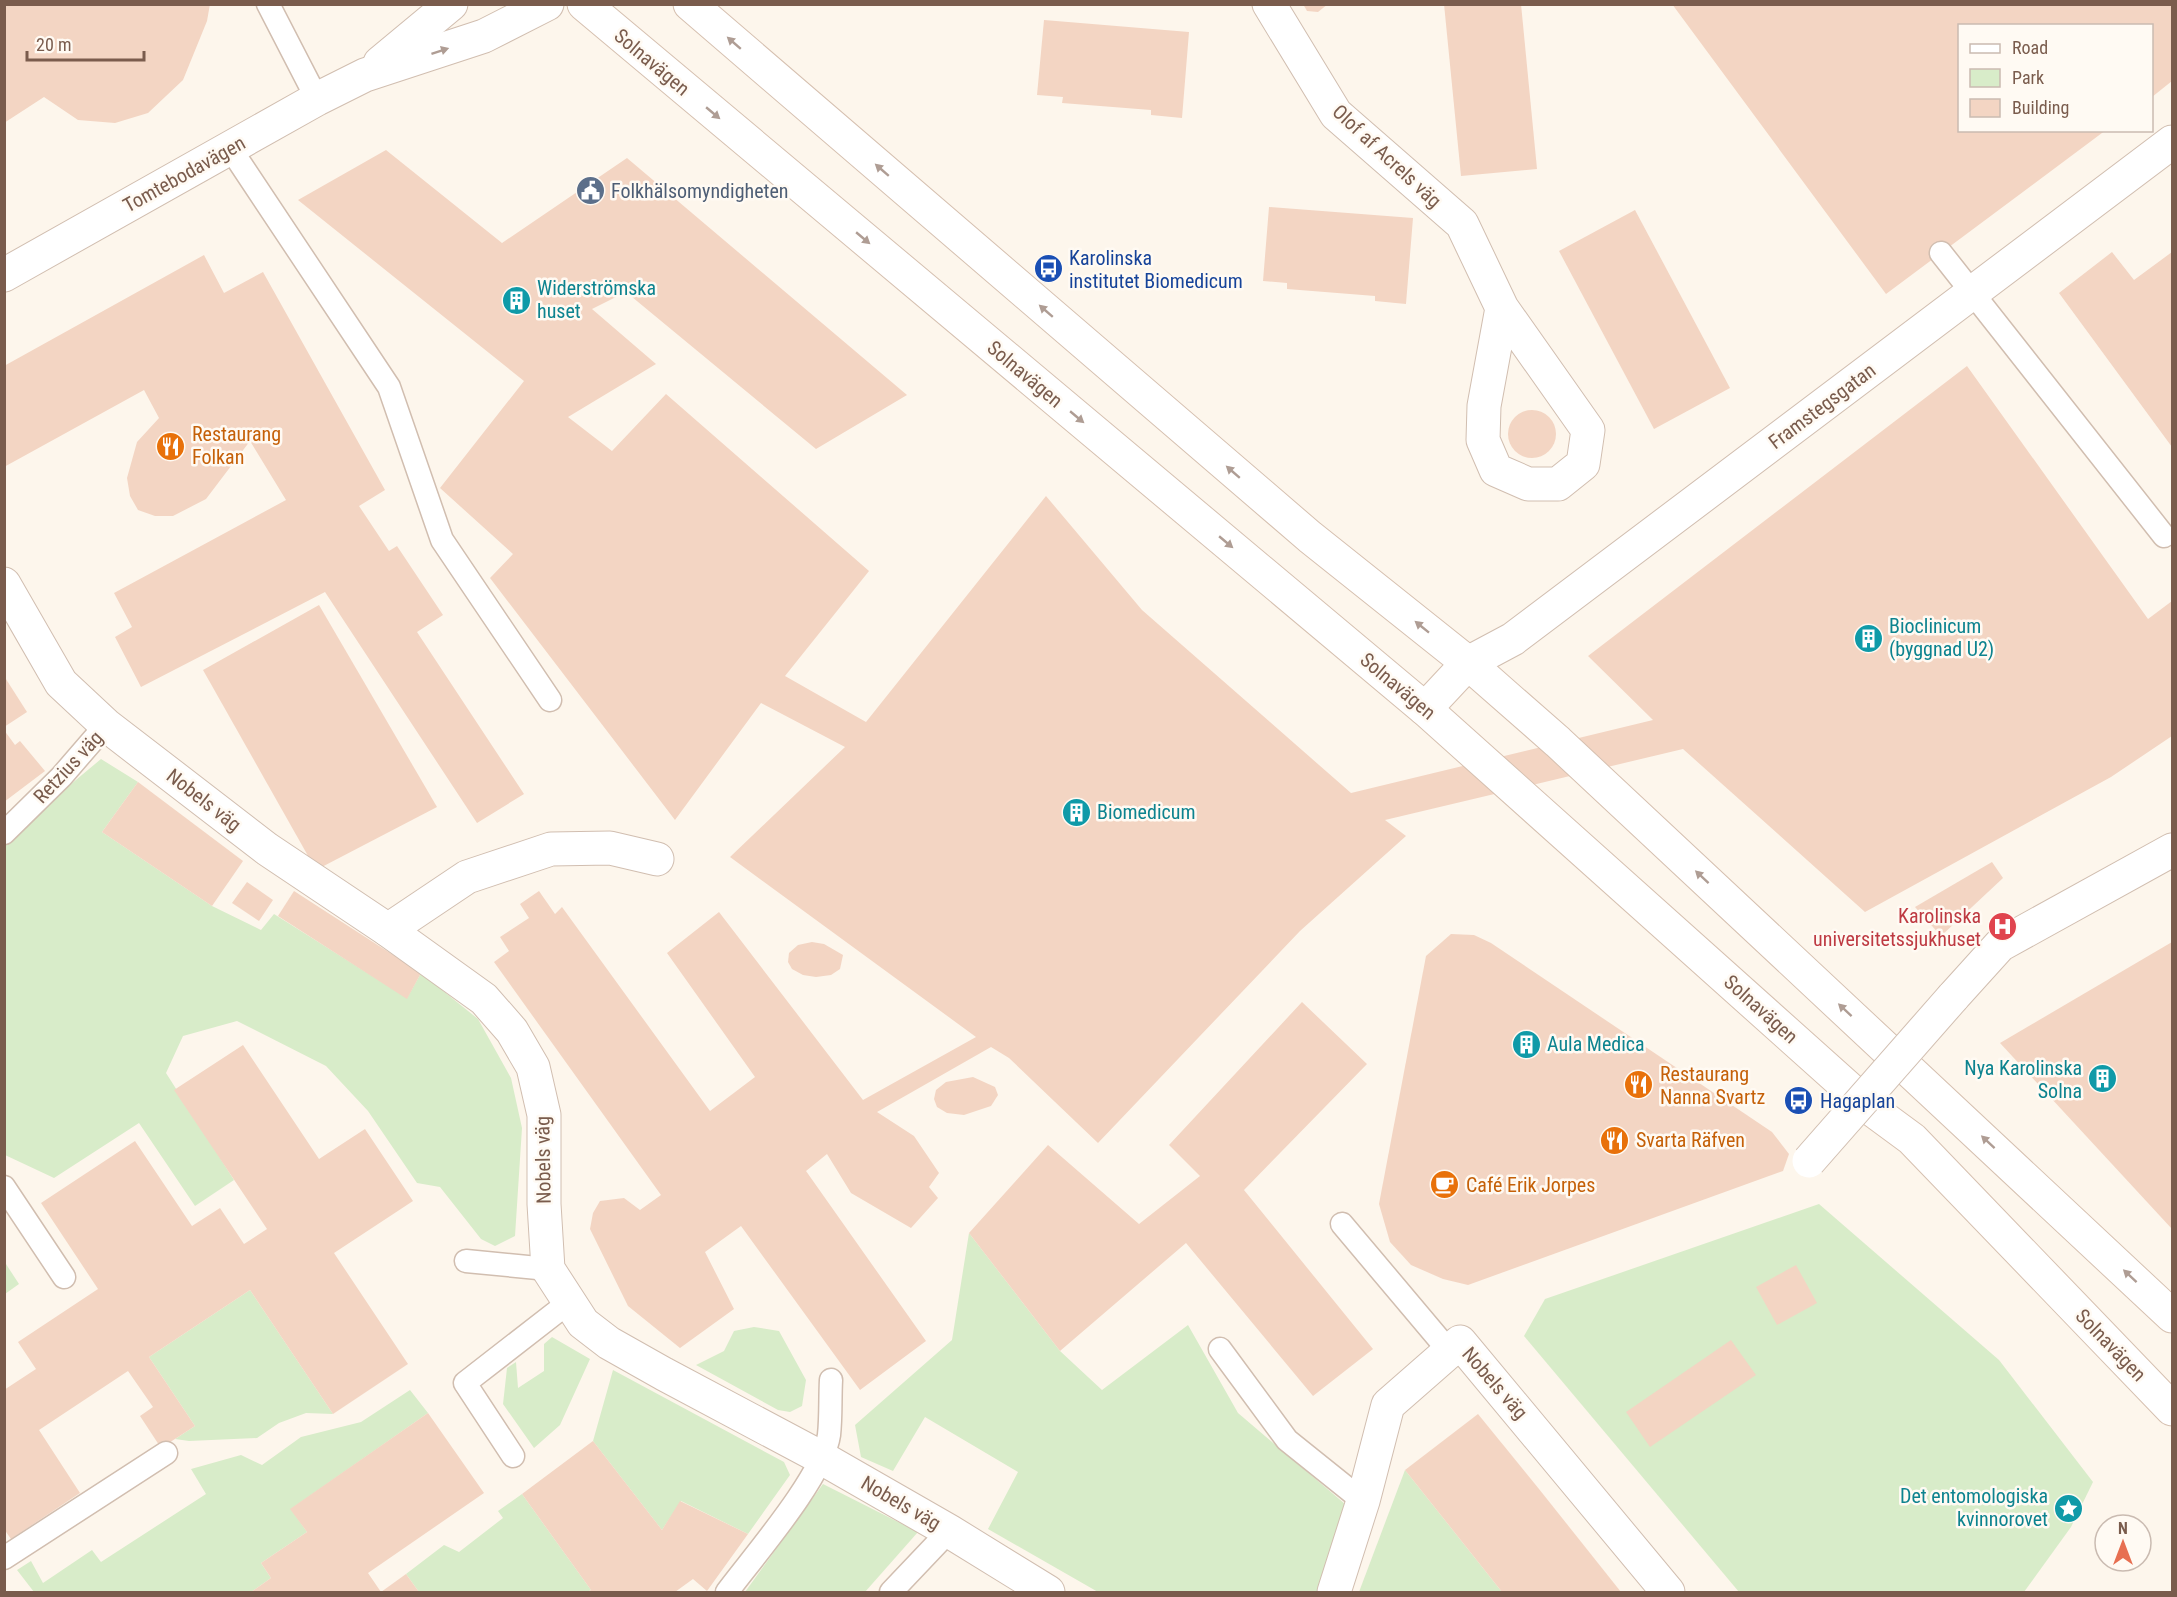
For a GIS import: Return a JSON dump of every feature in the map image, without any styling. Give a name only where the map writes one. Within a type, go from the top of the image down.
[{"type":"street","name":"Tomtebodavägen","points":[[365,75],[452,4]]},
{"type":"street","name":"Tomtebodavägen","points":[[4,275],[317,99],[365,75],[484,36],[548,4]]},
{"type":"street","name":"Solnavägen","points":[[584,4],[1425,709],[1874,1111],[1912,1139],[2172,1409]]},
{"type":"street","points":[[690,4],[1310,537],[1468,663],[1575,758],[2172,1316]]},
{"type":"street","name":"Olof af Acrels väg","points":[[1269,4],[1336,114],[1462,224],[1502,308],[1588,430],[1583,464],[1558,484],[1528,484],[1496,470],[1483,440],[1484,406],[1502,308]]},
{"type":"street","name":"Framstegsgatan","points":[[1425,709],[1468,663],[1513,639],[2172,142]]},
{"type":"street","name":"Nobels väg","points":[[4,584],[62,684],[106,725],[267,849],[388,930],[484,999],[512,1031],[533,1067],[544,1115],[544,1204],[548,1269],[583,1323],[609,1343],[820,1457],[949,1531],[1048,1593]]},
{"type":"street","points":[[388,930],[467,877],[551,849],[609,848],[657,859]]},
{"type":"street","points":[[1809,1161],[2000,945],[2172,850]]},
{"type":"street","name":"Nobels väg","points":[[1334,1593],[1363,1501],[1388,1405],[1460,1342],[1668,1593]]},
{"type":"lane","points":[[268,4],[317,99]]},
{"type":"lane","points":[[230,148],[389,387],[442,540],[550,700]]},
{"type":"lane","points":[[1941,253],[2164,536]]},
{"type":"lane","name":"Retzius väg","points":[[4,833],[61,777],[106,725]]},
{"type":"lane","points":[[4,1187],[64,1277]]},
{"type":"lane","points":[[1342,1224],[1449,1351]]},
{"type":"lane","points":[[466,1261],[548,1269]]},
{"type":"lane","points":[[513,1456],[465,1383],[568,1303]]},
{"type":"lane","points":[[1220,1349],[1287,1440],[1363,1501]]},
{"type":"lane","points":[[726,1593],[806,1487],[829,1437],[831,1380]]},
{"type":"lane","points":[[4,1558],[166,1453]]},
{"type":"lane","points":[[891,1593],[949,1531]]},
{"type":"green space","points":[[101,759],[138,782],[102,832],[212,906],[261,930],[274,914],[407,998],[421,973],[478,1019],[511,1078],[522,1128],[515,1236],[495,1246],[481,1239],[440,1187],[417,1183],[368,1111],[326,1066],[237,1021],[183,1036],[166,1073],[234,1180],[195,1206],[139,1123],[54,1178],[5,1155],[4,840]]},
{"type":"green space","points":[[1819,1204],[1999,1360],[2093,1482],[2071,1527],[2024,1592],[1739,1592],[1524,1336],[1545,1299]]},
{"type":"green space","points":[[969,1233],[1060,1351],[1102,1390],[1188,1325],[1238,1413],[1345,1504],[1317,1592],[1098,1592],[988,1529],[1018,1472],[925,1417],[893,1471],[861,1457],[855,1425],[952,1340]]},
{"type":"green space","points":[[4,1261],[19,1284],[5,1294],[4,1294]]},
{"type":"green space","points":[[250,1290],[333,1414],[306,1413],[279,1423],[257,1438],[189,1441],[175,1439],[195,1426],[149,1357]]},
{"type":"green space","points":[[754,1327],[779,1331],[806,1380],[802,1406],[790,1412],[778,1410],[696,1365],[724,1351],[734,1331]]},
{"type":"green space","points":[[552,1337],[590,1359],[560,1425],[534,1448],[503,1404],[507,1368],[516,1362],[518,1388],[544,1371],[544,1344]]},
{"type":"green space","points":[[613,1370],[784,1462],[790,1475],[748,1534],[681,1501],[662,1530],[593,1441]]},
{"type":"green space","points":[[410,1390],[428,1413],[291,1509],[307,1532],[261,1563],[271,1578],[251,1592],[34,1592],[17,1570],[31,1561],[43,1583],[92,1550],[101,1562],[206,1494],[191,1469],[241,1455],[262,1465],[301,1437],[361,1422]]},
{"type":"green space","points":[[1405,1470],[1502,1592],[1359,1592]]},
{"type":"green space","points":[[823,1484],[918,1532],[865,1592],[745,1592]]},
{"type":"green space","points":[[522,1494],[591,1590],[587,1592],[419,1592],[406,1574],[444,1545],[459,1552],[503,1518],[498,1511]]},
{"type":"building","points":[[4,4],[210,4],[207,21],[183,80],[148,113],[115,123],[78,120],[44,97],[4,123]]},
{"type":"building","points":[[1303,4],[1328,4],[1318,12],[1307,11]]},
{"type":"building","points":[[1444,4],[1521,4],[1537,169],[1461,176]]},
{"type":"building","points":[[1672,4],[2172,4],[2172,81],[2153,96],[2153,24],[1958,24],[1958,132],[2103,132],[1886,294]]},
{"type":"building","points":[[1044,20],[1189,32],[1182,118],[1151,115],[1151,110],[1062,103],[1063,97],[1037,95]]},
{"type":"building","points":[[386,150],[502,243],[627,158],[907,395],[816,449],[626,292],[592,309],[656,364],[568,417],[612,451],[666,394],[869,571],[785,676],[866,722],[1046,496],[1142,610],[1351,793],[1653,720],[1588,656],[1967,366],[2148,619],[2172,601],[2172,736],[2111,777],[1865,912],[1683,749],[1385,820],[1406,836],[1300,931],[1098,1143],[1009,1058],[991,1047],[877,1112],[914,1136],[939,1173],[929,1187],[938,1198],[911,1228],[851,1193],[827,1154],[806,1171],[926,1341],[860,1390],[741,1226],[705,1252],[734,1309],[680,1348],[628,1306],[590,1229],[593,1213],[600,1201],[624,1198],[640,1210],[661,1195],[494,962],[509,951],[500,937],[529,918],[520,904],[539,891],[555,914],[562,907],[710,1111],[755,1077],[667,953],[719,912],[863,1100],[976,1037],[730,857],[845,747],[761,703],[675,820],[490,578],[513,554],[440,488],[524,381],[298,200]]},
{"type":"building","points":[[1269,207],[1413,218],[1406,304],[1375,301],[1375,296],[1287,289],[1287,283],[1263,281]]},
{"type":"building","points":[[1635,210],[1730,388],[1654,429],[1559,251]]},
{"type":"building","points":[[2112,252],[2134,280],[2172,252],[2172,447],[2059,293]]},
{"type":"building","points":[[204,255],[224,293],[263,272],[385,490],[359,506],[389,551],[397,546],[443,615],[417,632],[524,794],[477,823],[325,592],[141,687],[115,637],[132,627],[114,593],[286,500],[250,441],[206,499],[173,516],[155,516],[138,510],[130,496],[127,478],[137,442],[159,418],[144,390],[4,467],[4,366]]},
{"type":"building","points":[[1527,410],[1537,410],[1549,417],[1556,429],[1556,439],[1549,451],[1537,458],[1527,458],[1512,447],[1508,439],[1508,429],[1519,414]]},
{"type":"building","points":[[319,605],[437,807],[316,870],[203,670]]},
{"type":"building","points":[[4,676],[27,712],[4,727]]},
{"type":"building","points":[[4,730],[15,745],[20,741],[45,771],[4,802]]},
{"type":"building","points":[[138,782],[243,861],[212,906],[102,832]]},
{"type":"building","points":[[1992,862],[2003,878],[1941,936],[1915,907]]},
{"type":"building","points":[[247,882],[273,900],[259,921],[232,903]]},
{"type":"building","points":[[294,891],[421,973],[407,999],[278,916]]},
{"type":"building","name":"Aula Medica","points":[[1451,934],[1474,935],[1491,943],[1772,1132],[1789,1154],[1783,1171],[1468,1285],[1443,1279],[1411,1265],[1390,1242],[1379,1204],[1426,956]]},
{"type":"building","points":[[812,942],[824,944],[843,955],[840,969],[831,975],[816,977],[803,975],[792,969],[788,962],[789,953],[798,945]]},
{"type":"building","name":"Nya Karolinska Solna","points":[[2172,942],[2172,1229],[2000,1043]]},
{"type":"building","points":[[1302,1002],[1367,1064],[1244,1190],[1373,1349],[1313,1396],[1186,1243],[1060,1351],[969,1233],[1048,1145],[1139,1224],[1200,1176],[1169,1145]]},
{"type":"building","points":[[243,1045],[319,1159],[365,1129],[413,1201],[334,1253],[408,1364],[333,1414],[250,1290],[149,1357],[195,1426],[161,1448],[140,1416],[153,1407],[128,1371],[39,1430],[80,1493],[11,1539],[4,1529],[4,1390],[36,1369],[18,1342],[98,1289],[41,1203],[135,1141],[192,1226],[220,1208],[244,1244],[267,1229],[174,1090]]},
{"type":"building","points":[[973,1077],[995,1087],[998,1095],[991,1106],[964,1115],[947,1113],[937,1107],[934,1099],[936,1090],[946,1082]]},
{"type":"building","points":[[1796,1265],[1817,1303],[1777,1325],[1756,1287]]},
{"type":"building","points":[[1731,1340],[1756,1375],[1650,1447],[1626,1412]]},
{"type":"building","points":[[428,1413],[484,1493],[368,1573],[381,1592],[251,1592],[271,1578],[261,1563],[307,1532],[290,1509]]},
{"type":"building","points":[[1478,1414],[1621,1592],[1502,1592],[1405,1470]]},
{"type":"building","points":[[593,1441],[662,1530],[680,1501],[748,1534],[707,1591],[693,1579],[675,1592],[587,1592],[591,1590],[522,1494]]},
{"type":"building","points":[[406,1574],[419,1592],[381,1592]]},
{"type":"place","name":"Folkhälsomyndigheten","points":[[590,191]]},
{"type":"place","name":"Karolinska institutet Biomedicum","points":[[1048,269]]},
{"type":"place","name":"Widerströmska huset","points":[[516,300]]},
{"type":"place","name":"Restaurang Folkan","points":[[171,446]]},
{"type":"place","name":"Bioclinicum (byggnad U2)","points":[[1868,638]]},
{"type":"place","name":"Biomedicum","points":[[1076,812]]},
{"type":"place","name":"Karolinska universitetssjukhuset","points":[[2002,927]]},
{"type":"place","name":"Aula Medica","points":[[1526,1044]]},
{"type":"place","name":"Nya Karolinska Solna","points":[[2103,1079]]},
{"type":"place","name":"Restaurang Nanna Svartz","points":[[1639,1085]]},
{"type":"place","name":"Hagaplan","points":[[1799,1101]]},
{"type":"place","name":"Svarta Räfven","points":[[1615,1140]]},
{"type":"place","name":"Café Erik Jorpes","points":[[1445,1185]]},
{"type":"place","name":"Det entomologiska kvinnorovet","points":[[2069,1508]]}]
